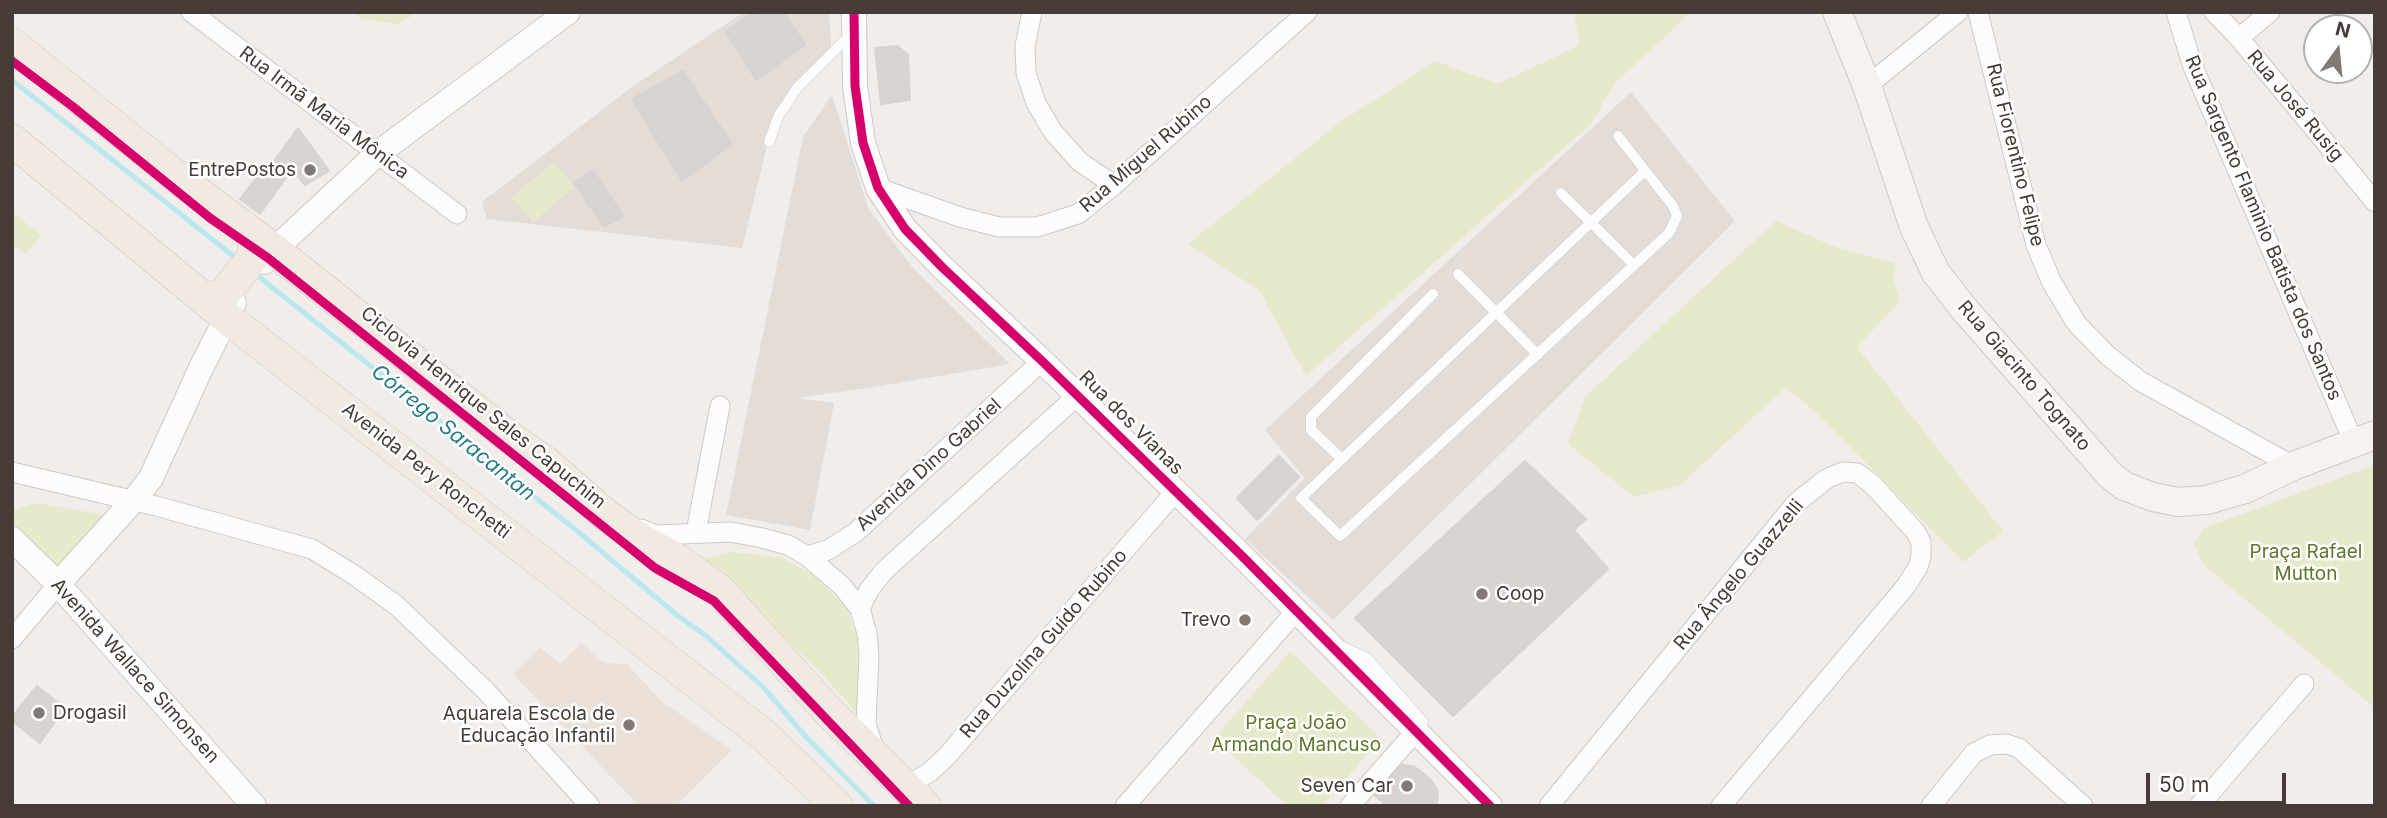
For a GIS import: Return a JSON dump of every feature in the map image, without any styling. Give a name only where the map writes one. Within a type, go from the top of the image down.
[{"type":"main road","name":"Rua Giacinto Tognato","points":[[1837,12],[1867,86],[1914,228],[1936,272],[1974,320],[2110,475],[2124,486],[2153,497],[2178,502],[2207,499],[2245,489],[2293,466],[2364,439]]},
{"type":"main road","points":[[12,44],[260,252],[544,461],[607,516],[641,540],[678,560],[719,590],[828,711],[905,788]]},
{"type":"main road","name":"Avenida Pery Ronchetti","points":[[12,140],[223,301],[765,736],[837,806]]},
{"type":"main road","points":[[223,301],[260,252]]},
{"type":"street","name":"Rua Irmã Maria Mônica","points":[[191,12],[457,214]]},
{"type":"street","points":[[260,252],[377,153],[568,12]]},
{"type":"street","points":[[1032,12],[1025,46],[1026,73],[1036,103],[1053,132],[1080,162],[1114,186]]},
{"type":"street","name":"Rua Miguel Rubino","points":[[878,188],[960,217],[999,227],[1037,227],[1079,214],[1114,186],[1307,12]]},
{"type":"street","points":[[1867,86],[1958,12]]},
{"type":"street","name":"Rua Fiorentino Felipe","points":[[1978,12],[2036,245],[2052,283],[2077,324],[2107,355],[2140,381],[2293,466]]},
{"type":"street","name":"Rua Sargento Flaminio Batista dos Santos","points":[[2176,12],[2192,64],[2364,439]]},
{"type":"street","name":"Rua José Rusig","points":[[2214,12],[2239,38],[2375,202]]},
{"type":"street","points":[[2239,38],[2270,12]]},
{"type":"street","name":"Rua dos Vianas","points":[[854,21],[855,86],[863,143],[878,188],[905,229],[1297,610],[1490,806]]},
{"type":"street","points":[[12,639],[151,478],[223,301]]},
{"type":"street","name":"Avenida Dino Gabriel","points":[[807,556],[828,550],[856,532],[1042,360]]},
{"type":"street","points":[[860,609],[869,590],[884,571],[1077,395]]},
{"type":"street","points":[[696,532],[720,406]]},
{"type":"street","points":[[544,461],[644,530],[656,535],[731,532],[788,545],[807,556],[842,586],[860,609],[867,633],[869,655],[866,724],[875,752],[905,788]]},
{"type":"street","points":[[12,472],[134,500],[312,549],[396,605],[486,691],[590,806]]},
{"type":"street","name":"Rua Ângelo Guazzelli","points":[[1549,806],[1795,504],[1826,479],[1843,472],[1857,474],[1872,484],[1915,531],[1921,542],[1918,567],[1906,586],[1721,806]]},
{"type":"street","name":"Rua Duzolina Guido Rubino","points":[[905,788],[930,772],[948,755],[1175,492]]},
{"type":"street","name":"Avenida Wallace Simonsen","points":[[12,539],[58,584],[254,806]]},
{"type":"street","points":[[1125,806],[1297,610]]},
{"type":"street","points":[[2199,806],[2304,684]]},
{"type":"street","points":[[1350,806],[1416,731]]},
{"type":"street","points":[[1931,806],[1974,753],[1990,745],[2006,744],[2019,748],[2083,806]]},
{"type":"lane","points":[[769,142],[779,115],[797,88],[854,21]]},
{"type":"lane","points":[[1618,136],[1673,206],[1676,216],[1669,233],[1340,536],[1301,498],[1645,171]]},
{"type":"lane","points":[[1561,193],[1634,265]]},
{"type":"lane","points":[[1458,274],[1538,355]]},
{"type":"lane","points":[[1342,459],[1311,430],[1311,417],[1433,294]]},
{"type":"lane","points":[[1331,645],[1346,648],[1367,658],[1434,734],[1440,755]]},
{"type":"shaded area","points":[[744,12],[829,12],[832,58],[804,72],[774,118],[742,248],[487,219],[482,202],[632,87]]},
{"type":"shaded area","points":[[1631,92],[1735,221],[1333,620],[1245,539],[1305,478],[1265,430]]},
{"type":"shaded area","points":[[832,95],[868,208],[912,267],[1010,364],[796,398],[834,403],[810,530],[726,515],[803,137]]},
{"type":"shaded area","name":"Aquarela Escola de Educação Infantil","points":[[582,643],[604,663],[627,664],[661,701],[732,750],[676,806],[639,806],[513,674],[540,647],[560,664]]},
{"type":"green space","points":[[352,12],[418,12],[399,24],[361,19]]},
{"type":"green space","points":[[1574,12],[1681,12],[1688,15],[1614,84],[1591,124],[1306,376],[1259,290],[1188,244],[1340,122],[1435,61],[1498,84],[1580,45]]},
{"type":"green space","points":[[554,162],[575,187],[533,222],[511,197]]},
{"type":"green space","points":[[12,212],[41,235],[26,254],[12,244]]},
{"type":"green space","points":[[1776,221],[1835,247],[1896,264],[1893,279],[1900,301],[1857,347],[2003,531],[1963,562],[1815,411],[1785,388],[1679,486],[1634,497],[1568,444],[1585,397]]},
{"type":"green space","name":"Praça Rafael Mutton","points":[[2375,465],[2375,708],[2203,564],[2194,544],[2204,528]]},
{"type":"green space","points":[[35,503],[105,515],[58,567],[12,522],[12,511]]},
{"type":"green space","points":[[731,552],[780,557],[814,575],[847,609],[865,662],[856,712],[824,676],[704,559]]},
{"type":"green space","name":"Praça João Armando Mancuso","points":[[1290,651],[1381,739],[1322,806],[1288,806],[1214,739]]},
{"type":"building","points":[[754,12],[783,12],[805,45],[756,80],[726,31]]},
{"type":"building","points":[[898,46],[908,55],[910,100],[881,104],[875,48]]},
{"type":"building","points":[[683,71],[732,144],[682,181],[632,99]]},
{"type":"building","name":"EntrePostos","points":[[298,128],[329,171],[305,185],[292,169],[260,214],[240,199],[268,162],[274,161]]},
{"type":"building","points":[[593,171],[623,216],[604,227],[574,183]]},
{"type":"building","points":[[1279,456],[1299,477],[1257,520],[1237,498]]},
{"type":"building","name":"Coop","points":[[1525,461],[1586,519],[1574,530],[1608,569],[1453,716],[1355,618]]},
{"type":"building","name":"Drogasil","points":[[37,686],[65,708],[40,743],[12,721],[12,717]]},
{"type":"building","name":"Seven Car","points":[[1399,764],[1415,767],[1431,780],[1438,791],[1435,806],[1387,806],[1372,793]]},
{"type":"waterway","name":"Córrego Saracantan","points":[[12,80],[237,259]]},
{"type":"waterway","name":"Córrego Saracantan","points":[[253,272],[705,635],[763,687],[807,738],[874,806]]},
{"type":"cycle path","points":[[854,12],[855,86],[863,143],[878,188],[905,229],[1242,556],[1490,806]]},
{"type":"cycle path","name":"Ciclovia Henrique Sales Capuchim","points":[[12,61],[210,218],[268,258],[655,568],[714,601],[909,806]]},
{"type":"place","name":"EntrePostos","points":[[310,170]]},
{"type":"place","name":"Coop","points":[[1482,594]]},
{"type":"place","name":"Trevo","points":[[1245,620]]},
{"type":"place","name":"Drogasil","points":[[39,713]]},
{"type":"place","name":"Aquarela Escola de Educação Infantil","points":[[629,725]]},
{"type":"place","name":"Seven Car","points":[[1407,786]]}]
